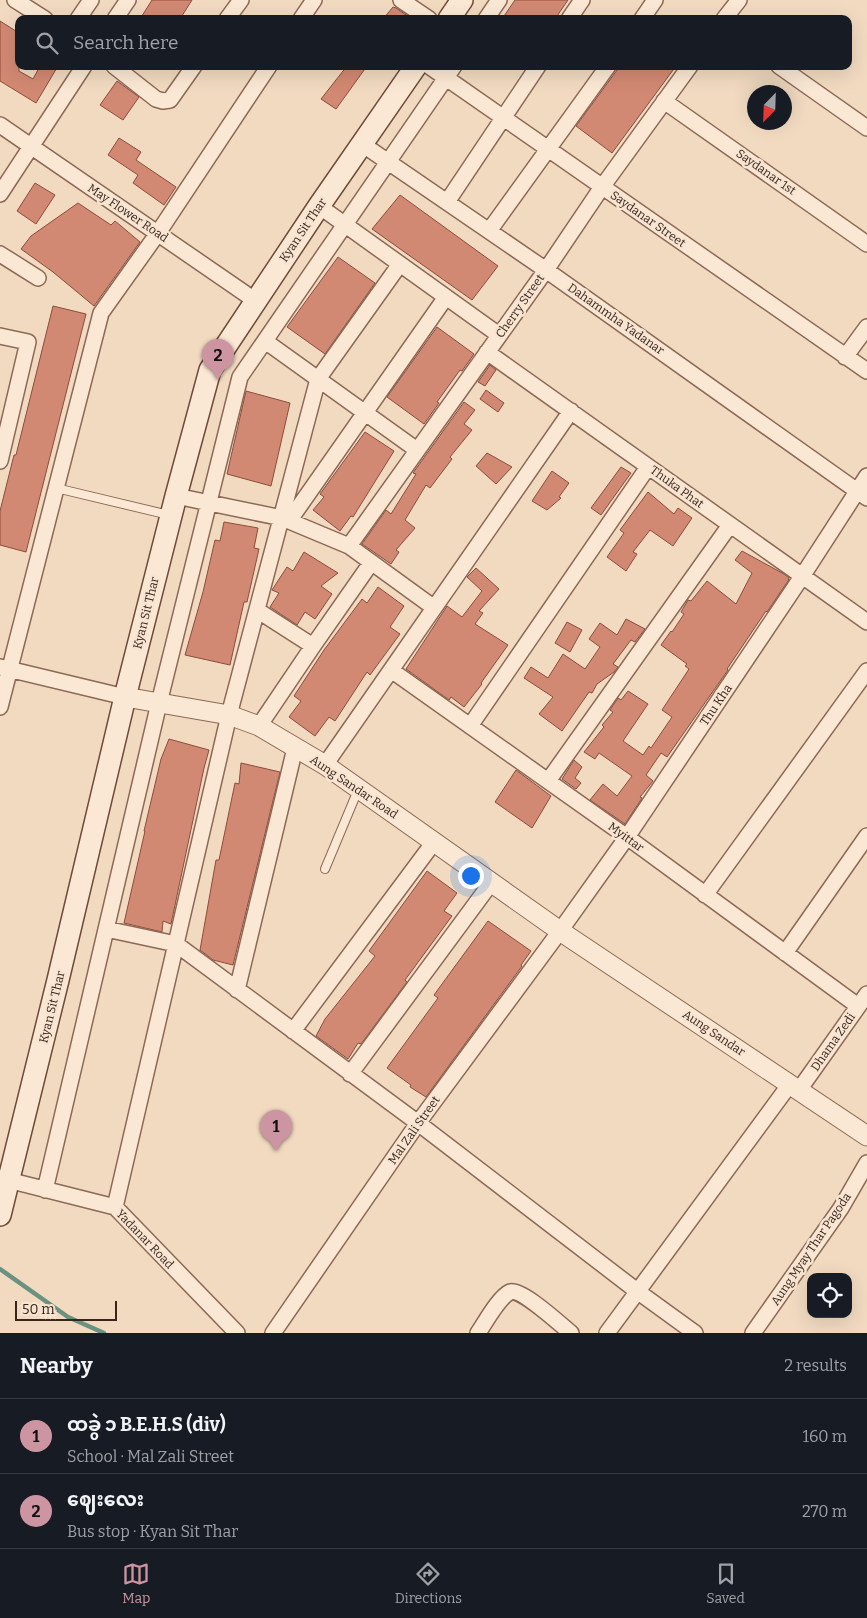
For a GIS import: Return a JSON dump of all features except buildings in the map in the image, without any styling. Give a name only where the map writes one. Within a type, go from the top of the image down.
[{"type":"main road","points":[[452,15],[462,0]]},
{"type":"main road","name":"Kyan Sit Thar","points":[[0,1215],[4,1180],[58,980],[125,697],[173,506],[210,370],[319,206],[413,70]]},
{"type":"street","points":[[16,0],[39,15]]},
{"type":"street","points":[[81,15],[91,0]]},
{"type":"street","points":[[118,15],[128,0]]},
{"type":"street","points":[[230,15],[241,0]]},
{"type":"street","points":[[304,15],[314,0]]},
{"type":"street","points":[[401,0],[423,15]]},
{"type":"street","points":[[489,15],[499,0]]},
{"type":"street","points":[[572,15],[582,0]]},
{"type":"street","points":[[645,15],[656,0]]},
{"type":"street","points":[[0,194],[81,70]]},
{"type":"street","points":[[119,70],[156,99],[163,101],[170,100],[191,70]]},
{"type":"street","points":[[0,706],[5,668],[56,488],[101,314],[266,70]]},
{"type":"street","points":[[447,202],[535,70]]},
{"type":"street","points":[[489,231],[605,70]]},
{"type":"street","name":"Cherry Street","points":[[349,546],[546,270],[602,187],[687,70]]},
{"type":"street","points":[[785,70],[867,128]]},
{"type":"street","points":[[45,1190],[159,703],[240,377],[450,72]]},
{"type":"street","name":"Saydanar Street","points":[[450,72],[503,118],[867,371]]},
{"type":"street","name":"Saydanar 1st","points":[[664,101],[867,244]]},
{"type":"street","name":"May Flower Road","points":[[0,125],[256,301]]},
{"type":"street","name":"Dahammha Yadanar","points":[[362,144],[546,270],[862,494]]},
{"type":"street","points":[[319,206],[499,335]]},
{"type":"street","points":[[0,254],[38,278]]},
{"type":"street","points":[[115,1207],[229,715],[257,610],[286,520],[318,379],[400,264]]},
{"type":"street","points":[[286,520],[365,413],[446,297]]},
{"type":"street","points":[[845,357],[867,327]]},
{"type":"street","points":[[0,336],[28,342],[0,460]]},
{"type":"street","points":[[265,341],[417,450]]},
{"type":"street","name":"Thuka Phat","points":[[487,352],[867,622]]},
{"type":"street","points":[[324,765],[570,411]]},
{"type":"street","points":[[470,726],[648,467]]},
{"type":"street","name":"Thu Kha","points":[[560,931],[627,837],[803,575],[862,494],[867,476]]},
{"type":"street","points":[[173,506],[208,503],[286,520],[349,546],[433,607]]},
{"type":"street","points":[[548,781],[730,526]]},
{"type":"street","points":[[259,726],[371,563]]},
{"type":"street","points":[[257,610],[313,646]]},
{"type":"street","points":[[5,668],[125,697]]},
{"type":"street","name":"Myittar","points":[[391,670],[627,837],[785,953],[863,1000]]},
{"type":"street","points":[[705,895],[867,671]]},
{"type":"street","name":"Aung Sandar Road","points":[[125,697],[229,715],[259,726],[324,765],[560,931]]},
{"type":"street","points":[[237,990],[295,748]]},
{"type":"street","points":[[785,953],[867,836]]},
{"type":"street","points":[[293,1032],[434,842]]},
{"type":"street","points":[[350,1074],[491,883]]},
{"type":"street","points":[[106,929],[176,944],[418,1123],[695,1333]]},
{"type":"street","name":"Aung Sandar","points":[[560,931],[867,1136]]},
{"type":"street","name":"Mal Zali Street","points":[[273,1333],[418,1123],[560,931]]},
{"type":"street","name":"Dhama Zedi","points":[[607,1333],[863,1000]]},
{"type":"street","name":"Aung Myay Thar Pagoda","points":[[753,1333],[841,1208],[867,1163]]},
{"type":"street","name":"Yadanar Road","points":[[4,1180],[115,1207],[237,1333]]},
{"type":"street","points":[[478,1333],[503,1298],[510,1292],[515,1292],[526,1298],[572,1333]]},
{"type":"lane","points":[[56,488],[173,506]]},
{"type":"lane","points":[[325,869],[359,789]]},
{"type":"waterway","points":[[0,1269],[68,1317],[104,1333]]},
{"type":"place","name":"ဈေးလေး","points":[[218,380]]},
{"type":"place","name":"ထခွဲ ၁ B.E.H.S (div)","points":[[276,1151]]}]
